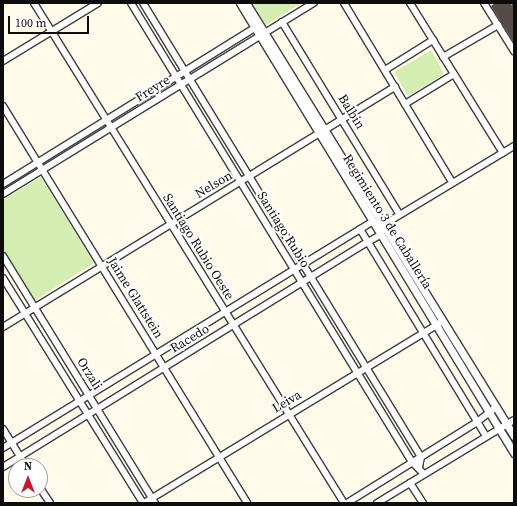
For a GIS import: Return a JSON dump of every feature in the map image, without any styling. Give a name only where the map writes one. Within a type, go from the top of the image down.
[{"type":"street","name":"Santiago Rubio Oeste","points":[[34,3],[345,503]]},
{"type":"street","points":[[3,61],[98,3]]},
{"type":"street","name":"Santiago Rubio","points":[[132,3],[180,85],[412,462],[419,467],[424,474]]},
{"type":"street","name":"Santiago Rubio","points":[[143,3],[421,457]]},
{"type":"street","name":"Regimiento 3 de Caballería","points":[[240,3],[257,26],[322,132],[383,225],[498,428],[514,453]]},
{"type":"street","name":"Regimiento 3 de Caballería","points":[[246,3],[257,26]]},
{"type":"street","name":"Freyre","points":[[3,194],[314,3]]},
{"type":"street","points":[[344,3],[452,182]]},
{"type":"street","points":[[410,3],[503,153]]},
{"type":"street","points":[[486,3],[514,51]]},
{"type":"street","name":"Balbin","points":[[282,22],[399,214]]},
{"type":"street","points":[[443,57],[498,25]]},
{"type":"street","name":"Freyre","points":[[3,184],[185,73],[257,26]]},
{"type":"street","points":[[385,70],[433,40]]},
{"type":"street","points":[[405,104],[454,74]]},
{"type":"street","name":"Nelson","points":[[3,327],[395,87]]},
{"type":"street","name":"Jaime Glattstein","points":[[3,106],[247,503]]},
{"type":"street","name":"Regimiento 3 de Caballería","points":[[322,132],[380,235],[496,407],[510,425],[514,436]]},
{"type":"street","points":[[380,235],[383,225],[399,214],[514,146]]},
{"type":"street","points":[[372,222],[383,225]]},
{"type":"street","name":"Racedo","points":[[3,448],[372,222]]},
{"type":"street","points":[[360,229],[486,436]]},
{"type":"street","name":"Racedo","points":[[3,467],[98,410],[380,235]]},
{"type":"street","name":"Orzali","points":[[3,256],[154,500]]},
{"type":"street","name":"Orzali","points":[[3,278],[143,503]]},
{"type":"street","name":"Leiva","points":[[143,503],[154,500],[219,457],[439,323]]},
{"type":"street","points":[[345,503],[478,422],[496,407]]},
{"type":"street","points":[[377,503],[498,428],[510,425],[514,420]]},
{"type":"street","points":[[3,430],[20,457]]},
{"type":"street","points":[[419,467],[421,457]]},
{"type":"street","points":[[410,483],[423,503]]},
{"type":"green space","points":[[252,3],[301,3],[266,25]]},
{"type":"green space","points":[[431,50],[444,74],[408,96],[394,72]]},
{"type":"green space","points":[[41,177],[94,263],[34,301],[3,252],[3,200]]},
{"type":"building","points":[[495,3],[510,3],[512,6],[511,3],[514,3],[514,43],[491,6]]}]
